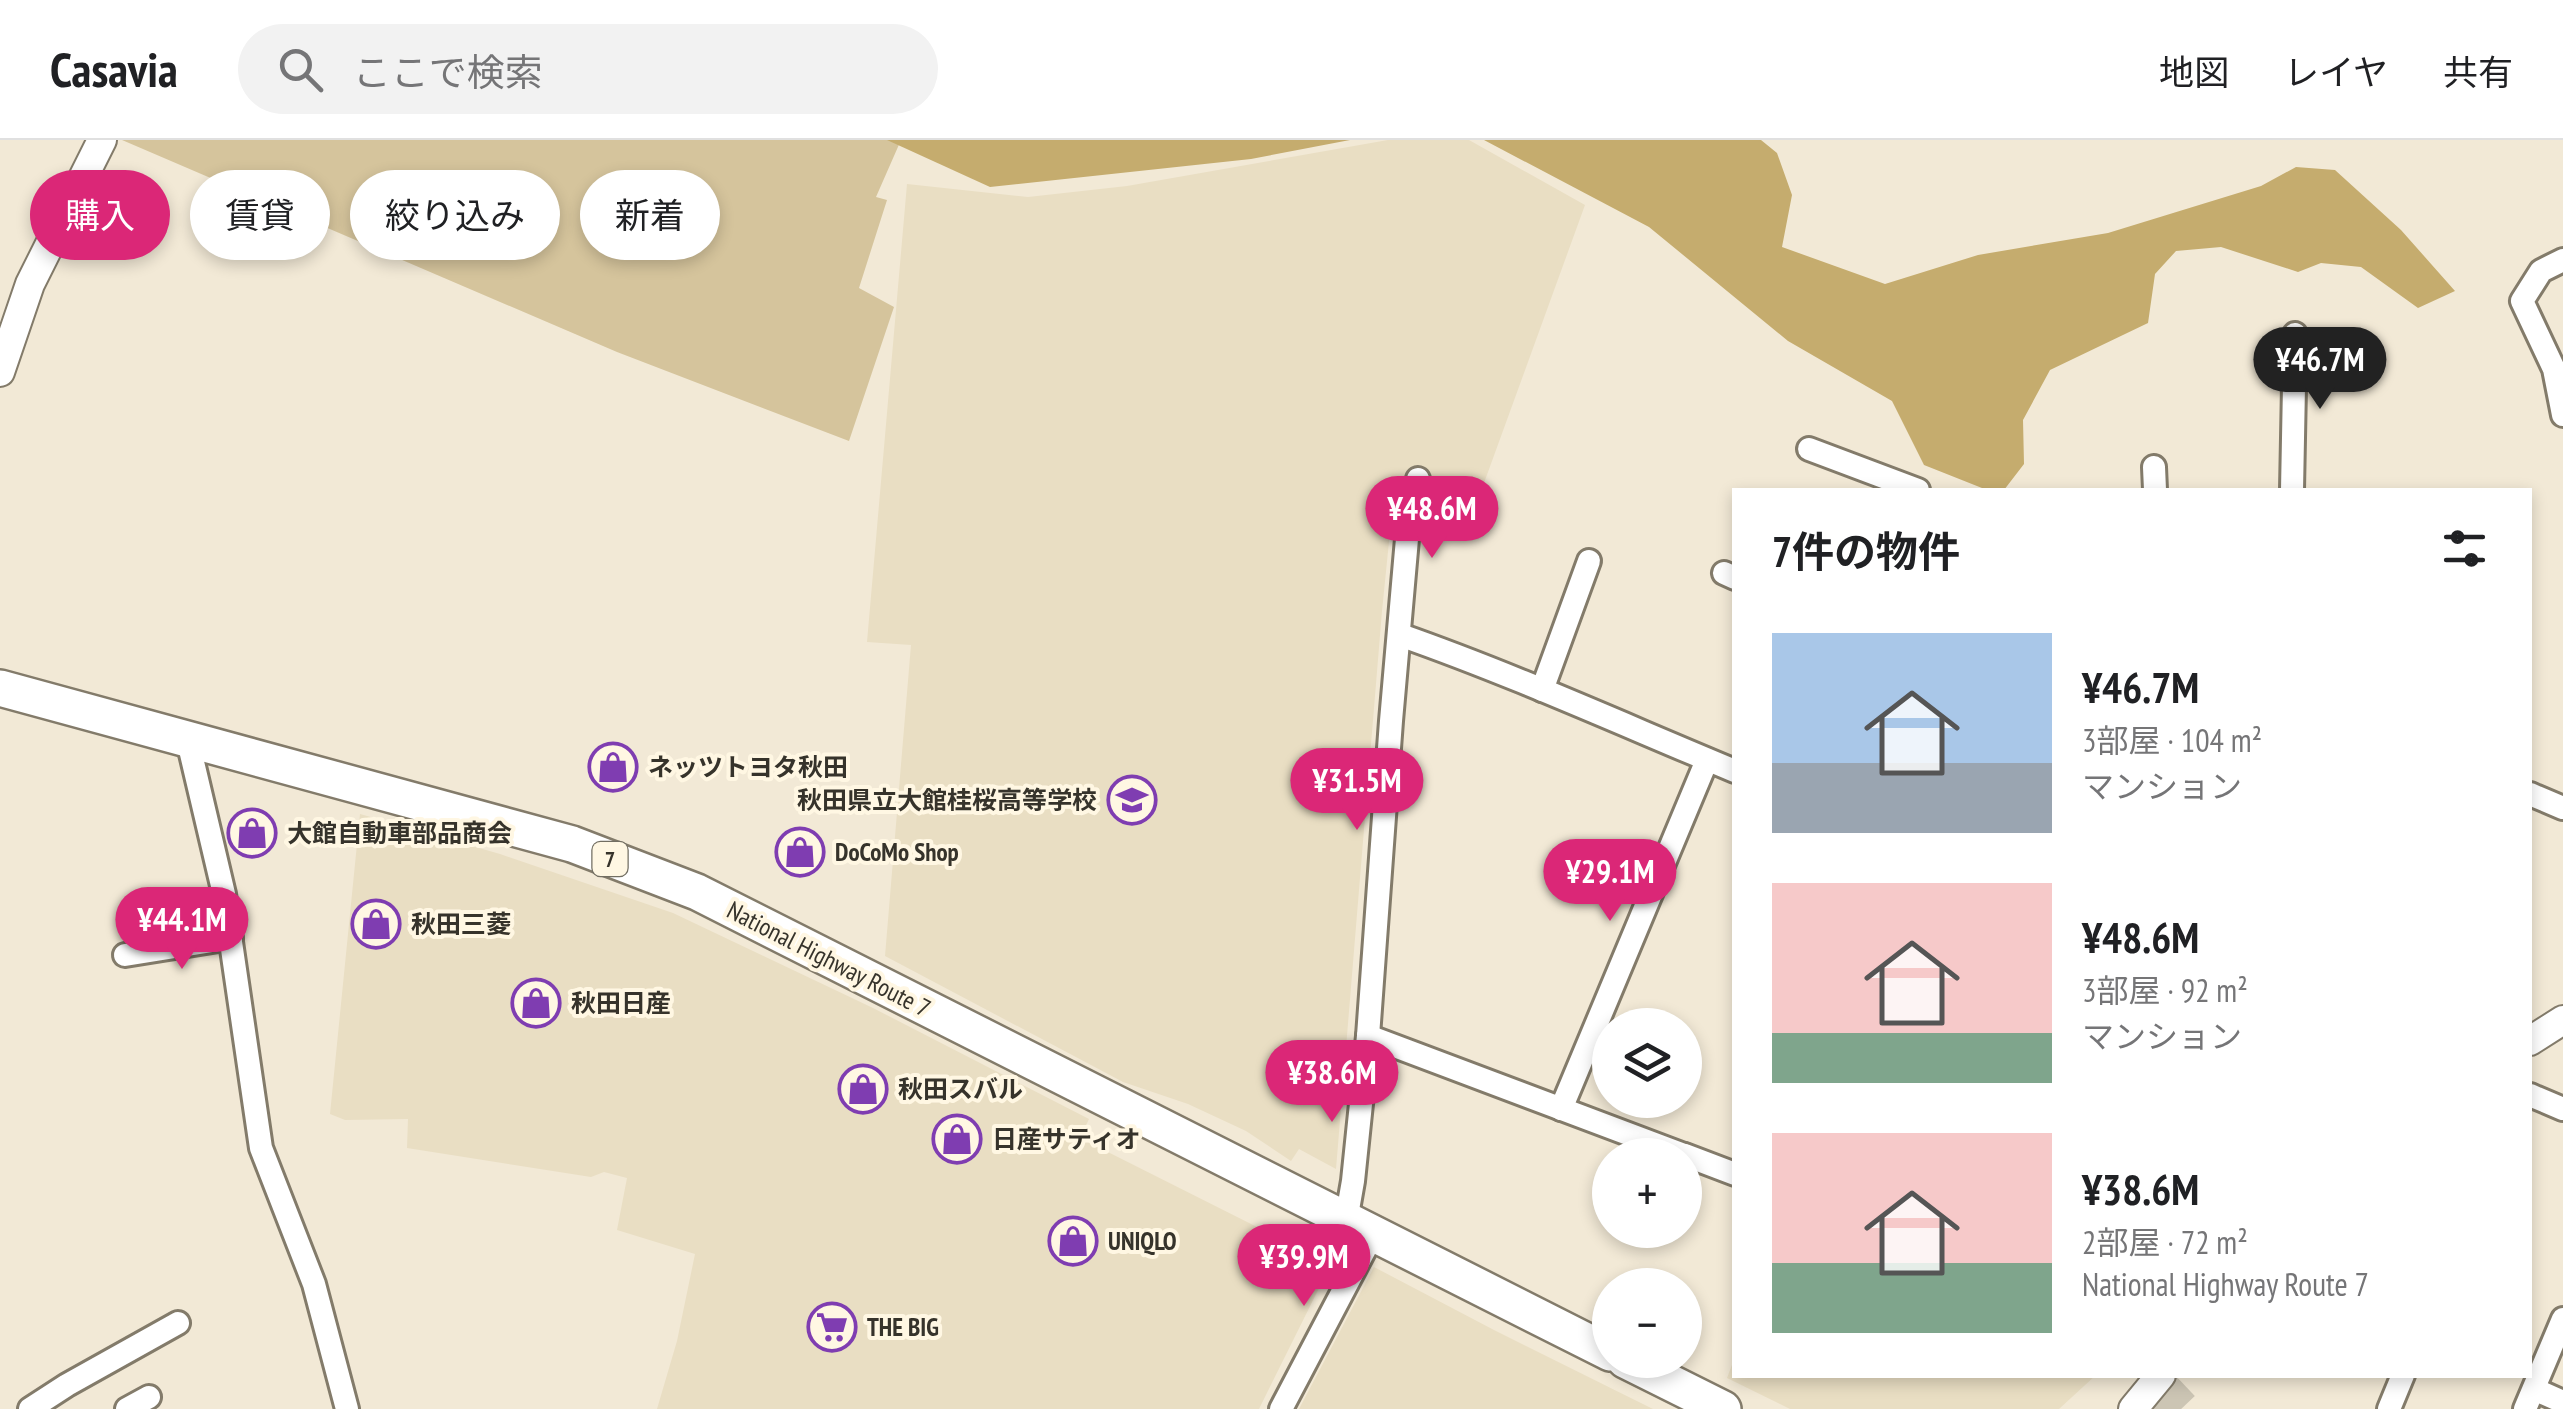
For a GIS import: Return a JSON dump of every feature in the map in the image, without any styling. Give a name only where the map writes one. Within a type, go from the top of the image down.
[{"type":"highway","name":"National Highway Route 7","points":[[0,688],[572,844],[697,892],[1592,1344]]},
{"type":"highway","points":[[1660,1378],[1723,1409]]},
{"type":"street","points":[[0,372],[30,284],[102,140]]},
{"type":"street","points":[[2563,260],[2541,271],[2522,300],[2554,369],[2563,415]]},
{"type":"street","points":[[2292,488],[2295,334]]},
{"type":"street","points":[[1809,449],[1913,488]]},
{"type":"street","points":[[1281,1409],[1359,1228],[1352,1181],[1368,1036],[1409,516],[1418,479]]},
{"type":"street","points":[[1542,690],[1589,561]]},
{"type":"street","points":[[1400,636],[1542,690],[1732,770]]},
{"type":"street","points":[[188,740],[224,894],[261,1148],[314,1284],[347,1409]]},
{"type":"street","points":[[1561,1109],[1707,760]]},
{"type":"street","points":[[2532,795],[2563,808]]},
{"type":"street","points":[[125,955],[231,938]]},
{"type":"street","points":[[2532,1040],[2563,1020]]},
{"type":"street","points":[[1368,1036],[1639,1138]]},
{"type":"street","points":[[2532,1097],[2563,1109]]},
{"type":"street","points":[[1702,1161],[1732,1173]]},
{"type":"street","points":[[2563,1320],[2530,1399],[2563,1402]]},
{"type":"street","points":[[30,1409],[178,1323]]},
{"type":"street","points":[[2133,1409],[2159,1378]]},
{"type":"street","points":[[2389,1409],[2402,1378]]},
{"type":"street","points":[[127,1409],[149,1396]]},
{"type":"shaded area","points":[[122,140],[901,140],[876,197],[887,200],[859,288],[894,307],[849,441],[617,352],[402,260],[560,260],[560,170],[350,170],[350,238],[330,229],[330,170],[192,170]]},
{"type":"shaded area","points":[[887,140],[1350,140],[1251,159],[990,187]]},
{"type":"shaded area","name":"秋田県立大館桂桜高等学校","points":[[1388,140],[1469,140],[1585,205],[1480,494],[1397,479],[1382,611],[1336,1169],[1299,1149],[1291,1161],[1246,1131],[1188,1104],[1123,1082],[885,956],[911,645],[867,642],[907,184],[1028,197],[1127,186]]},
{"type":"shaded area","points":[[1484,140],[1761,140],[1777,153],[1792,195],[1782,247],[1885,284],[1978,255],[2108,233],[2261,186],[2296,167],[2335,170],[2401,230],[2455,291],[2418,308],[2361,267],[2321,263],[2298,272],[2221,247],[2176,251],[2155,274],[2148,323],[2050,370],[2023,420],[2024,464],[2006,488],[1982,488],[1924,465],[1892,401],[1788,341],[1649,227]]},
{"type":"shaded area","points":[[360,814],[500,854],[673,913],[873,1008],[1089,1119],[1080,1138],[1331,1264],[1259,1409],[657,1409],[677,1341],[695,1254],[617,1230],[627,1178],[604,1172],[591,1177],[407,1148],[408,1119],[345,1120],[330,1114]]},
{"type":"shaded area","points":[[1374,1267],[1494,1330],[1653,1409],[1299,1409]]},
{"type":"shaded area","points":[[1732,1365],[1732,1378],[2093,1378],[2059,1409],[1790,1409],[1727,1378]]},
{"type":"tunnel","points":[[2152,1409],[2185,1378]]},
{"type":"place","name":"ネッツトヨタ秋田","points":[[613,767]]},
{"type":"place","name":"秋田県立大館桂桜高等学校","points":[[1132,800]]},
{"type":"place","name":"大館自動車部品商会","points":[[252,833]]},
{"type":"place","name":"DoCoMo Shop","points":[[800,852]]},
{"type":"place","name":"秋田三菱","points":[[376,924]]},
{"type":"place","name":"秋田日産","points":[[536,1003]]},
{"type":"place","name":"秋田スバル","points":[[863,1089]]},
{"type":"place","name":"日産サティオ","points":[[957,1139]]},
{"type":"place","name":"UNIQLO","points":[[1073,1241]]},
{"type":"place","name":"THE BIG","points":[[832,1327]]}]
